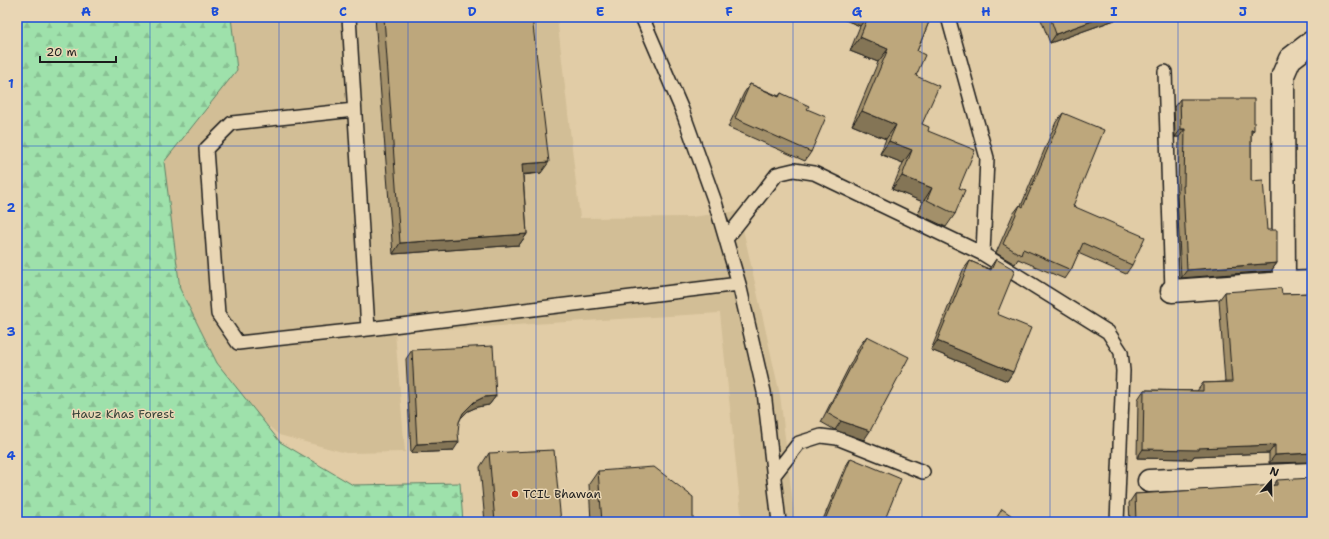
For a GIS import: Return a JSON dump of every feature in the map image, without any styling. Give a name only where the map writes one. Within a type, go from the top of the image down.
[{"type":"street","points":[[1284,283],[1283,75],[1290,59],[1312,42]]},
{"type":"street","points":[[1172,291],[1312,282]]},
{"type":"street","points":[[1149,481],[1312,474]]},
{"type":"lane","points":[[349,17],[368,329]]},
{"type":"lane","points":[[642,17],[682,110],[715,202],[739,284],[764,392],[779,522]]},
{"type":"lane","points":[[948,17],[987,158],[983,254]]},
{"type":"lane","points":[[1165,72],[1172,291]]},
{"type":"lane","points":[[354,110],[232,123],[206,149],[218,314],[238,343],[368,329],[739,284]]},
{"type":"lane","points":[[726,239],[777,174],[794,170],[814,173],[983,254],[1108,332],[1121,352],[1123,372],[1117,522]]},
{"type":"lane","points":[[774,474],[799,443],[821,436],[837,438],[923,472]]},
{"type":"shaded area","points":[[231,17],[557,17],[580,218],[691,217],[739,211],[780,395],[795,522],[742,522],[720,313],[395,332],[405,452],[346,453],[279,435],[264,422],[217,363],[180,289],[164,162],[237,70]]},
{"type":"green space","name":"Hauz Khas Forest","points":[[17,17],[231,17],[237,70],[164,162],[180,289],[217,363],[280,442],[353,485],[460,483],[463,522],[17,522]]},
{"type":"building","points":[[384,17],[532,17],[549,162],[522,164],[527,234],[400,243]]},
{"type":"building","points":[[868,17],[931,17],[917,51],[925,55],[916,76],[939,86],[922,124],[929,127],[928,131],[975,150],[959,188],[965,190],[955,214],[927,200],[932,188],[902,176],[912,150],[889,141],[896,125],[862,111],[888,49],[860,37]]},
{"type":"building","points":[[1050,17],[1103,17],[1056,34]]},
{"type":"building","points":[[750,84],[779,97],[781,93],[809,106],[807,109],[826,117],[811,152],[735,118]]},
{"type":"building","points":[[1180,99],[1254,99],[1254,130],[1251,130],[1251,181],[1263,180],[1267,230],[1277,230],[1277,263],[1187,270],[1183,186],[1185,129],[1181,129]]},
{"type":"building","points":[[1063,113],[1104,130],[1073,206],[1145,237],[1132,265],[1083,243],[1071,270],[1023,249],[1021,255],[1003,244],[1020,205],[1023,207]]},
{"type":"building","points":[[996,259],[1015,270],[997,314],[1031,328],[1013,372],[937,341],[970,261],[991,270]]},
{"type":"building","points":[[1281,288],[1282,294],[1312,293],[1312,453],[1275,455],[1275,445],[1198,448],[1198,450],[1143,449],[1144,390],[1203,391],[1203,383],[1232,382],[1225,292]]},
{"type":"building","points":[[867,336],[909,357],[870,431],[841,421],[827,413]]},
{"type":"building","points":[[493,346],[496,396],[484,397],[474,402],[463,413],[459,422],[459,442],[417,444],[412,350]]},
{"type":"building","name":"TCIL Bhawan","points":[[554,450],[561,522],[495,522],[489,453]]},
{"type":"building","points":[[851,458],[901,479],[884,522],[824,522]]},
{"type":"building","name":"TCIL Bhawan","points":[[654,467],[693,497],[693,520],[705,520],[705,522],[602,522],[598,471]]},
{"type":"building","points":[[1312,478],[1312,522],[1136,522],[1135,494],[1277,485],[1277,480]]},
{"type":"building","points":[[1002,509],[1021,522],[994,522]]},
{"type":"place","name":"TCIL Bhawan","points":[[515,494]]}]
